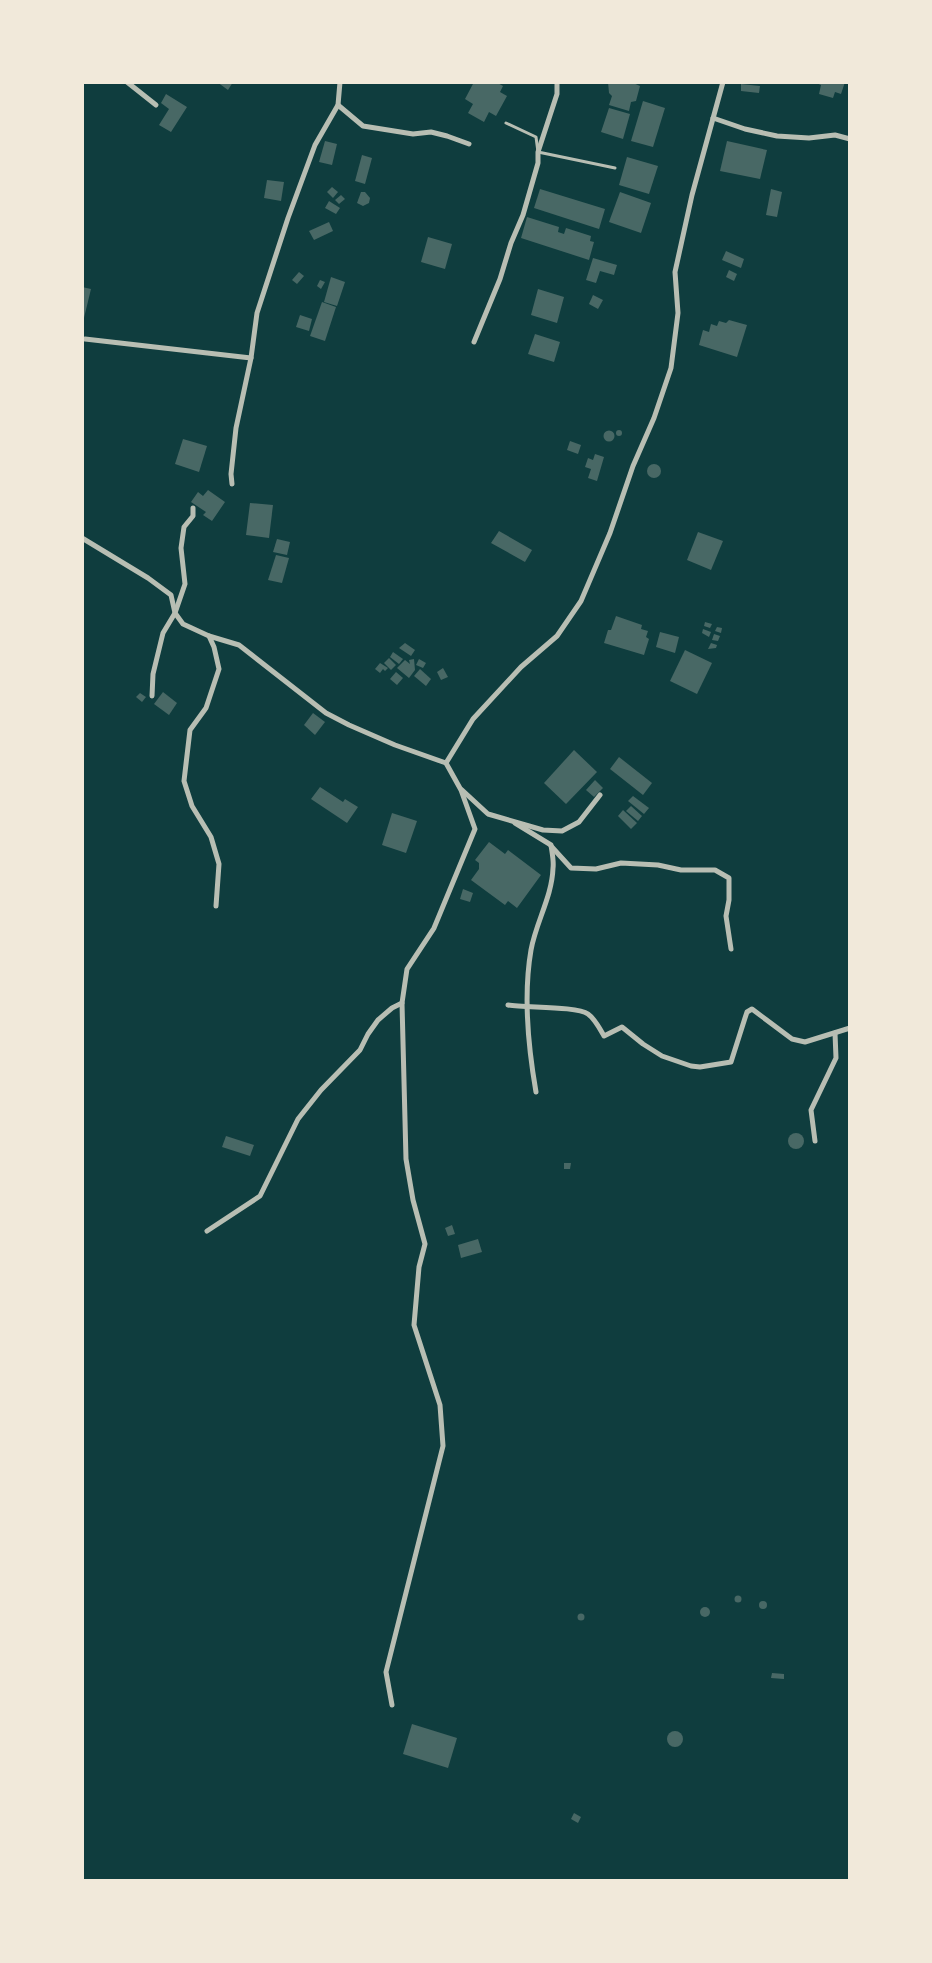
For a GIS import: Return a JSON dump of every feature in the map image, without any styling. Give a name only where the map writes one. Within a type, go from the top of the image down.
[{"type":"street","points":[[127,82],[156,105]]},
{"type":"street","points":[[232,484],[231,474],[236,428],[251,358],[256,313],[316,145],[338,105],[340,82]]},
{"type":"street","points":[[474,342],[523,216],[538,163],[538,152],[556,94],[557,82]]},
{"type":"street","points":[[446,763],[473,719],[521,667],[557,636],[581,601],[610,533],[633,466],[654,418],[670,368],[678,314],[674,272],[692,194],[723,82]]},
{"type":"street","points":[[338,105],[363,126],[413,134],[431,132],[469,144]]},
{"type":"street","points":[[713,118],[745,129],[777,136],[809,138],[835,135],[850,139]]},
{"type":"street","points":[[85,339],[251,358]]},
{"type":"street","points":[[152,696],[153,674],[163,633],[175,613],[185,584],[182,548],[184,527],[193,516],[193,508]]},
{"type":"street","points":[[82,538],[148,578],[171,595],[175,613],[183,624],[209,636],[239,645],[301,694],[326,712],[349,725],[395,745],[446,763],[461,790],[474,829],[434,928],[408,969],[402,1003],[406,1159],[413,1200],[425,1244],[419,1267],[414,1324],[440,1405],[443,1446],[386,1672],[392,1705]]},
{"type":"street","points":[[209,636],[214,646],[219,669],[206,708],[190,730],[184,781],[192,806],[211,837],[219,864],[216,906]]},
{"type":"street","points":[[461,790],[488,814],[543,830],[562,831],[579,822],[600,795]]},
{"type":"street","points":[[515,823],[551,845],[572,868],[596,869],[621,863],[658,865],[682,870],[715,870],[729,878],[729,900],[726,916],[731,950]]},
{"type":"street","points":[[536,1092],[531,1064],[528,990],[532,950],[549,895],[553,868],[551,845]]},
{"type":"street","points":[[207,1231],[260,1196],[298,1119],[321,1090],[360,1050],[378,1020],[392,1008],[402,1003]]},
{"type":"street","points":[[508,1006],[572,1009],[588,1014],[604,1036],[622,1027],[662,1056],[691,1066],[700,1067],[730,1062],[745,1018],[752,1009],[792,1039],[805,1042],[850,1028]]},
{"type":"street","points":[[815,1142],[812,1110],[836,1058],[835,1033]]},
{"type":"lane","points":[[506,123],[536,137],[538,152],[615,168]]},
{"type":"building","points":[[217,82],[233,82],[228,90]]},
{"type":"building","points":[[474,82],[496,82],[503,86],[500,92],[507,96],[496,116],[489,112],[484,122],[468,113],[473,104],[465,99]]},
{"type":"building","points":[[608,82],[631,82],[640,86],[636,101],[631,102],[629,111],[609,105],[612,96],[609,93]]},
{"type":"building","points":[[814,82],[845,82],[841,94],[835,92],[833,98],[819,94],[821,85]]},
{"type":"building","points":[[741,84],[760,86],[759,93],[741,91]]},
{"type":"building","points":[[166,94],[187,107],[171,132],[159,125],[169,109],[161,103]]},
{"type":"building","points":[[643,101],[665,108],[653,147],[631,141]]},
{"type":"building","points":[[609,108],[630,114],[623,139],[601,132]]},
{"type":"building","points":[[325,141],[337,144],[332,165],[319,162]]},
{"type":"building","points":[[727,141],[767,150],[760,179],[720,171]]},
{"type":"building","points":[[362,155],[372,158],[365,184],[355,181]]},
{"type":"building","points":[[627,157],[658,166],[649,194],[619,185]]},
{"type":"building","points":[[267,180],[284,182],[281,201],[264,198]]},
{"type":"building","points":[[332,187],[338,192],[333,198],[327,192]]},
{"type":"building","points":[[540,189],[605,209],[599,229],[534,208]]},
{"type":"building","points":[[771,189],[782,192],[777,217],[766,215]]},
{"type":"building","points":[[361,192],[365,192],[370,198],[369,203],[363,206],[357,203]]},
{"type":"building","points":[[620,192],[651,203],[641,233],[609,222]]},
{"type":"building","points":[[341,195],[345,199],[339,204],[335,200]]},
{"type":"building","points":[[329,201],[340,208],[336,214],[325,208]]},
{"type":"building","points":[[527,217],[559,227],[558,232],[564,234],[566,228],[591,236],[590,241],[594,242],[589,260],[521,238]]},
{"type":"building","points":[[329,222],[333,231],[314,240],[309,231]]},
{"type":"building","points":[[428,237],[452,244],[445,269],[421,262]]},
{"type":"building","points":[[726,251],[744,259],[741,268],[722,260]]},
{"type":"building","points":[[593,258],[617,265],[614,275],[600,271],[596,283],[586,280]]},
{"type":"building","points":[[729,270],[737,274],[734,281],[726,277]]},
{"type":"building","points":[[299,272],[304,276],[297,284],[292,280]]},
{"type":"building","points":[[331,277],[345,282],[337,306],[324,302]]},
{"type":"building","points":[[320,280],[325,282],[321,289],[317,286]]},
{"type":"building","points":[[82,287],[91,289],[83,322],[82,322]]},
{"type":"building","points":[[538,289],[564,297],[557,323],[531,315]]},
{"type":"building","points":[[593,295],[603,300],[598,309],[589,304]]},
{"type":"building","points":[[322,302],[336,307],[325,341],[310,336]]},
{"type":"building","points":[[300,315],[312,319],[309,331],[296,327]]},
{"type":"building","points":[[729,320],[747,325],[737,357],[699,345],[703,330],[709,332],[711,324],[717,326],[719,321],[726,323]]},
{"type":"building","points":[[535,334],[560,342],[554,362],[528,354]]},
{"type":"building","points":[[609,430],[615,436],[609,442],[603,436]]},
{"type":"building","points":[[619,430],[622,433],[619,436],[616,433]]},
{"type":"building","points":[[183,439],[207,446],[199,472],[175,464]]},
{"type":"building","points":[[570,441],[581,445],[578,454],[567,450]]},
{"type":"building","points":[[595,454],[604,457],[597,481],[588,478],[591,469],[585,467],[588,458],[593,460]]},
{"type":"building","points":[[654,464],[659,466],[661,471],[659,476],[654,478],[649,476],[647,471],[649,466]]},
{"type":"building","points":[[208,490],[225,502],[212,521],[203,515],[206,512],[191,502],[198,492],[203,496]]},
{"type":"building","points":[[250,503],[273,505],[269,538],[246,535]]},
{"type":"building","points":[[499,531],[532,550],[525,562],[491,543]]},
{"type":"building","points":[[698,532],[723,541],[711,570],[687,560]]},
{"type":"building","points":[[277,539],[290,542],[287,555],[273,552]]},
{"type":"building","points":[[276,555],[289,558],[282,583],[268,580]]},
{"type":"building","points":[[616,616],[642,625],[641,629],[648,631],[646,637],[649,639],[644,655],[604,643],[608,630],[611,630]]},
{"type":"building","points":[[705,622],[712,624],[710,628],[704,626]]},
{"type":"building","points":[[717,627],[722,628],[721,633],[715,631]]},
{"type":"building","points":[[703,629],[711,632],[709,637],[702,633]]},
{"type":"building","points":[[660,632],[679,637],[675,653],[656,647]]},
{"type":"building","points":[[714,634],[720,636],[718,641],[712,640]]},
{"type":"building","points":[[405,643],[415,650],[411,656],[399,648]]},
{"type":"building","points":[[711,643],[717,645],[716,648],[708,649]]},
{"type":"building","points":[[685,650],[712,663],[697,694],[670,681]]},
{"type":"building","points":[[393,652],[403,659],[399,664],[390,657]]},
{"type":"building","points":[[389,658],[396,665],[391,670],[384,663]]},
{"type":"building","points":[[414,659],[415,670],[409,678],[397,668],[405,660],[410,664],[409,660]]},
{"type":"building","points":[[419,659],[426,663],[423,668],[416,665]]},
{"type":"building","points":[[380,663],[388,668],[385,671],[383,669],[380,673],[375,669]]},
{"type":"building","points":[[443,668],[448,677],[441,680],[437,672]]},
{"type":"building","points":[[420,669],[431,679],[426,686],[414,676]]},
{"type":"building","points":[[396,672],[403,678],[397,685],[390,679]]},
{"type":"building","points":[[163,692],[177,703],[169,715],[154,704]]},
{"type":"building","points":[[140,693],[146,697],[142,702],[136,697]]},
{"type":"building","points":[[313,713],[325,722],[315,735],[304,725]]},
{"type":"building","points":[[574,750],[597,772],[566,804],[544,783]]},
{"type":"building","points":[[619,757],[652,783],[643,795],[610,769]]},
{"type":"building","points":[[595,780],[603,788],[594,797],[586,790]]},
{"type":"building","points":[[320,787],[343,802],[345,799],[358,807],[347,823],[311,799]]},
{"type":"building","points":[[633,796],[649,808],[644,814],[628,801]]},
{"type":"building","points":[[631,806],[642,816],[638,821],[626,811]]},
{"type":"building","points":[[623,810],[637,823],[631,829],[618,816]]},
{"type":"building","points":[[392,813],[417,821],[406,853],[382,845]]},
{"type":"building","points":[[489,842],[505,854],[508,850],[541,875],[517,908],[508,901],[505,905],[471,880],[479,869],[479,863],[475,860]]},
{"type":"building","points":[[463,889],[473,893],[470,902],[460,899]]},
{"type":"building","points":[[796,1133],[804,1141],[796,1149],[788,1141]]},
{"type":"building","points":[[226,1136],[254,1145],[250,1156],[222,1147]]},
{"type":"building","points":[[564,1163],[571,1163],[570,1169],[564,1169]]},
{"type":"building","points":[[452,1225],[455,1234],[448,1236],[445,1228]]},
{"type":"building","points":[[478,1239],[482,1252],[461,1258],[458,1245]]},
{"type":"building","points":[[738,1596],[741,1599],[738,1602],[735,1599]]},
{"type":"building","points":[[763,1601],[767,1605],[763,1609],[759,1605]]},
{"type":"building","points":[[705,1607],[710,1612],[705,1617],[700,1612]]},
{"type":"building","points":[[581,1613],[585,1617],[581,1621],[577,1617]]},
{"type":"building","points":[[772,1673],[784,1674],[784,1679],[771,1678]]},
{"type":"building","points":[[412,1724],[457,1738],[448,1768],[403,1754]]},
{"type":"building","points":[[675,1731],[683,1739],[675,1747],[667,1739]]},
{"type":"building","points":[[574,1813],[581,1817],[578,1823],[571,1819]]}]
